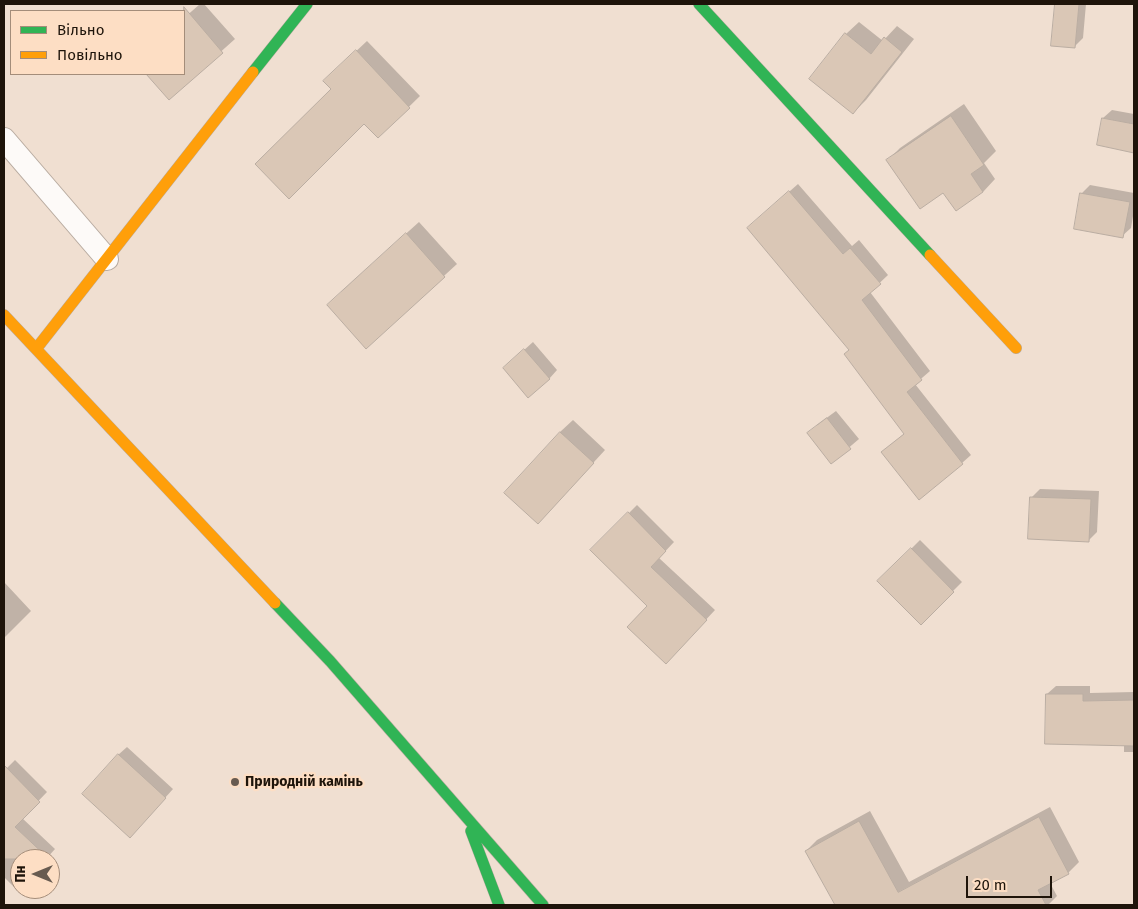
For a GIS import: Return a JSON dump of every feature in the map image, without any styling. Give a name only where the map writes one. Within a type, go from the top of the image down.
[{"type":"street","points":[[36,349],[308,4]]},
{"type":"street","points":[[699,4],[1016,348]]},
{"type":"street","points":[[4,139],[106,259]]},
{"type":"street","points":[[4,315],[330,661],[543,905]]},
{"type":"street","points":[[464,813],[499,905]]},
{"type":"building","points":[[1055,4],[1079,4],[1075,48],[1051,46]]},
{"type":"building","points":[[184,7],[223,53],[169,100],[147,75],[185,75]]},
{"type":"building","points":[[845,33],[871,54],[884,37],[902,52],[853,114],[809,79]]},
{"type":"building","points":[[356,50],[410,108],[378,138],[364,124],[289,199],[255,164],[331,89],[323,81]]},
{"type":"building","points":[[951,116],[984,165],[971,174],[983,192],[956,211],[943,193],[920,209],[886,160]]},
{"type":"building","points":[[1102,118],[1134,124],[1134,153],[1097,145]]},
{"type":"building","points":[[789,191],[843,254],[850,248],[881,284],[862,300],[922,380],[907,392],[963,464],[919,500],[881,452],[904,434],[844,354],[849,350],[747,228]]},
{"type":"building","points":[[1080,193],[1130,202],[1123,238],[1074,229]]},
{"type":"building","points":[[406,233],[445,277],[366,349],[327,305]]},
{"type":"building","points":[[524,349],[550,379],[528,398],[503,368]]},
{"type":"building","points":[[827,418],[851,449],[831,464],[807,433]]},
{"type":"building","points":[[560,432],[594,463],[538,524],[504,493]]},
{"type":"building","points":[[1030,497],[1091,499],[1089,542],[1028,539]]},
{"type":"building","points":[[628,512],[666,551],[651,567],[707,620],[666,664],[627,627],[647,606],[590,550]]},
{"type":"building","points":[[911,548],[954,592],[921,625],[877,581]]},
{"type":"building","points":[[1046,694],[1083,694],[1083,701],[1134,700],[1134,746],[1045,744]]},
{"type":"building","points":[[118,754],[166,798],[130,838],[82,794]]},
{"type":"building","points":[[4,765],[40,802],[15,827],[38,849],[10,849],[10,859],[4,859]]},
{"type":"building","points":[[1039,817],[1069,874],[1038,890],[1046,905],[835,905],[805,851],[859,821],[898,892]]},
{"type":"traffic: fast","points":[[253,72],[307,4]]},
{"type":"traffic: fast","points":[[699,4],[930,255]]},
{"type":"traffic: fast","points":[[275,603],[330,661],[543,905]]},
{"type":"traffic: fast","points":[[471,831],[499,905]]},
{"type":"traffic: slow","points":[[36,349],[253,72]]},
{"type":"traffic: slow","points":[[930,255],[1016,348]]},
{"type":"traffic: slow","points":[[4,315],[275,603]]},
{"type":"place","name":"Природній камінь","points":[[235,782]]}]
